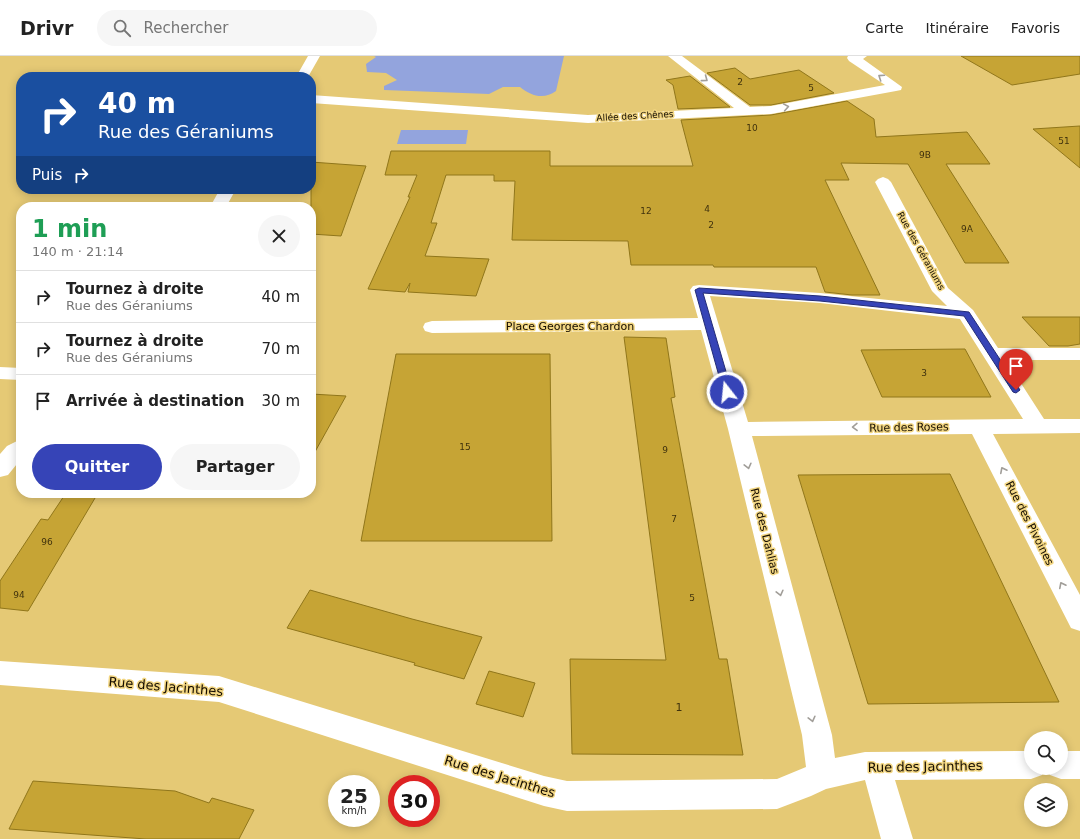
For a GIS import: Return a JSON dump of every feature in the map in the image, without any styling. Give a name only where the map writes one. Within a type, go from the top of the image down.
[{"type":"street","points":[[305,72],[314,56]]},
{"type":"street","points":[[674,56],[747,111]]},
{"type":"street","name":"Allée des Chênes","points":[[316,99],[588,119],[771,110],[896,87],[853,58],[861,56]]},
{"type":"street","name":"Rue des Géraniums","points":[[883,182],[941,291],[966,314],[994,354],[1038,426]]},
{"type":"street","name":"Rue des Dahlias","points":[[822,775],[817,736],[739,429],[699,290],[820,298],[966,314]]},
{"type":"street","name":"Place Georges Chardon","points":[[432,327],[708,324]]},
{"type":"street","points":[[994,354],[1080,354]]},
{"type":"street","points":[[0,373],[16,374]]},
{"type":"street","name":"Rue des Pivoines","points":[[978,426],[1000,465],[1080,620]]},
{"type":"street","name":"Rue des Roses","points":[[739,429],[1080,426]]},
{"type":"street","points":[[0,469],[16,450]]},
{"type":"street","name":"Rue des Jacinthes","points":[[0,673],[219,689],[544,791],[567,796],[777,794],[800,786],[822,775],[865,766],[1024,765]]},
{"type":"street","points":[[1068,765],[1080,765]]},
{"type":"street","points":[[876,767],[897,839]]},
{"type":"shaded area","points":[[374,56],[564,56],[556,91],[551,94],[538,96],[529,93],[520,87],[503,87],[489,94],[384,90],[384,86],[397,80],[386,73],[367,72],[366,64],[376,57]]},
{"type":"shaded area","points":[[401,130],[468,130],[466,144],[397,144]]},
{"type":"building","points":[[961,56],[1080,56],[1080,74],[1012,85]]},
{"type":"building","points":[[735,68],[750,79],[799,70],[834,93],[771,105],[750,105],[707,73]]},
{"type":"building","points":[[690,76],[730,107],[678,109],[673,85],[666,80]]},
{"type":"building","points":[[847,101],[874,119],[876,137],[967,132],[990,164],[946,164],[1009,263],[965,263],[908,164],[841,163],[849,180],[825,180],[880,295],[852,295],[825,292],[816,267],[631,265],[628,241],[512,240],[515,181],[494,181],[494,175],[446,175],[431,223],[437,223],[425,256],[489,259],[476,296],[408,292],[410,283],[405,292],[368,289],[410,197],[408,197],[417,175],[385,175],[391,151],[550,151],[550,166],[693,166],[681,120],[771,115]]},
{"type":"building","points":[[1080,126],[1080,168],[1033,129]]},
{"type":"building","points":[[316,162],[366,166],[341,236],[316,234],[316,202],[311,202],[311,194],[316,194]]},
{"type":"building","points":[[1022,317],[1080,317],[1080,344],[1068,346],[1049,346]]},
{"type":"building","points":[[624,337],[666,338],[675,397],[671,398],[719,659],[727,659],[743,755],[572,754],[570,659],[666,660]]},
{"type":"building","points":[[965,349],[991,397],[882,397],[861,350]]},
{"type":"building","points":[[396,354],[550,354],[552,541],[361,541]]},
{"type":"building","points":[[316,394],[346,396],[316,450]]},
{"type":"building","points":[[950,474],[1059,702],[868,704],[798,475]]},
{"type":"building","points":[[63,498],[95,498],[28,611],[0,608],[0,581],[41,519],[48,520]]},
{"type":"building","points":[[310,590],[482,637],[464,679],[414,665],[415,663],[287,628]]},
{"type":"building","points":[[489,671],[535,683],[523,717],[476,704]]},
{"type":"building","points":[[33,781],[175,791],[209,803],[212,798],[254,810],[239,839],[146,839],[9,829]]},
{"type":"route","points":[[727,392],[699,290],[820,298],[966,314],[994,354],[1016,390]]}]
